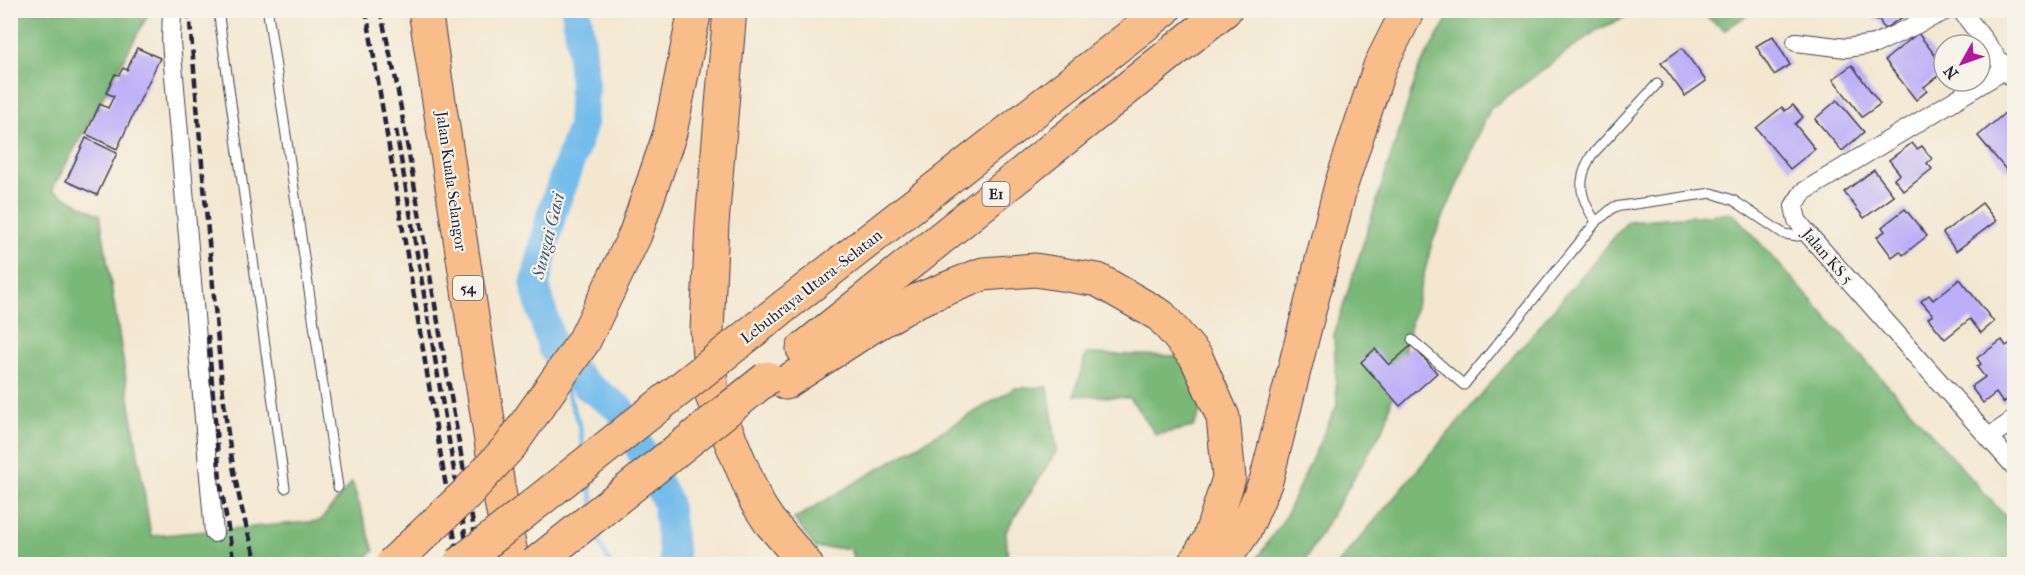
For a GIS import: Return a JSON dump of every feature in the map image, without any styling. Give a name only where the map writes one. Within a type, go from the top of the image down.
[{"type":"highway","name":"Jalan Kuala Selangor","points":[[425,10],[496,475],[513,564]]},
{"type":"highway","name":"Jalan Kuala Selangor","points":[[448,10],[496,337],[535,564]]},
{"type":"highway","points":[[392,564],[466,494],[510,445],[584,341],[635,235],[670,133],[695,10]]},
{"type":"highway","points":[[712,10],[692,261],[693,346],[705,425],[718,465],[742,516],[779,564]]},
{"type":"highway","points":[[730,10],[711,236],[707,330],[712,396],[756,501],[780,536],[806,564]]},
{"type":"highway","name":"Lebuhraya Utara–Selatan","points":[[459,564],[1164,10]]},
{"type":"highway","name":"E1","points":[[535,564],[675,453],[776,381],[1225,10]]},
{"type":"highway","points":[[1221,564],[1245,530],[1266,481],[1341,185],[1380,66],[1408,10]]},
{"type":"highway","points":[[776,381],[918,300],[983,274],[1035,270],[1098,280],[1161,316],[1196,357],[1223,417],[1229,478],[1209,540],[1194,564]]},
{"type":"street","points":[[172,10],[171,42],[214,533]]},
{"type":"street","points":[[1796,42],[1846,48],[1875,44],[1947,10]]},
{"type":"street","points":[[1961,10],[2010,74]]},
{"type":"street","name":"Jalan KS 5","points":[[2010,74],[1803,192],[1794,206],[1797,220],[1807,233],[2014,466]]},
{"type":"street","points":[[1989,437],[2014,420]]},
{"type":"lane","points":[[222,10],[219,17],[285,488]]},
{"type":"lane","points":[[266,10],[338,487]]},
{"type":"lane","points":[[1596,222],[1586,208],[1582,194],[1581,178],[1584,167],[1591,156],[1657,84]]},
{"type":"lane","points":[[1412,340],[1464,385],[1596,222],[1614,207],[1712,193],[1733,200],[1784,234],[1798,236],[1807,233]]},
{"type":"green space","points":[[11,11],[150,11],[52,190],[100,215],[151,536],[320,521],[352,482],[374,551],[358,564],[11,564]]},
{"type":"green space","points":[[1452,11],[1638,11],[1597,30],[1490,109],[1432,243],[1385,425],[1303,564],[1253,564],[1284,519],[1337,405],[1334,335],[1419,68]]},
{"type":"green space","points":[[1698,11],[1753,11],[1725,30]]},
{"type":"green space","points":[[1733,213],[2014,526],[2014,564],[1338,564],[1628,221]]},
{"type":"green space","points":[[1086,354],[1180,356],[1202,408],[1193,427],[1156,435],[1130,398],[1074,395]]},
{"type":"green space","points":[[1048,387],[1057,450],[1006,531],[1008,564],[855,564],[850,548],[816,548],[794,519],[1015,388]]},
{"type":"building","points":[[1870,10],[1914,10],[1884,29],[1879,19],[1876,20]]},
{"type":"building","points":[[1918,33],[1932,51],[1932,81],[1924,87],[1927,91],[1916,100],[1885,60]]},
{"type":"building","points":[[1773,36],[1790,65],[1774,75],[1756,46]]},
{"type":"building","points":[[137,48],[160,58],[117,149],[86,134],[100,104],[108,108],[114,96],[106,93],[115,74],[119,75],[123,68],[127,70]]},
{"type":"building","points":[[1682,48],[1706,81],[1685,96],[1661,63]]},
{"type":"building","points":[[1852,65],[1880,104],[1862,117],[1833,79]]},
{"type":"building","points":[[1837,100],[1864,132],[1842,151],[1815,119]]},
{"type":"building","points":[[1793,105],[1803,117],[1795,124],[1815,149],[1790,169],[1756,128],[1782,107],[1785,111]]},
{"type":"building","points":[[2006,112],[2012,118],[2014,116],[2014,166],[2007,171],[1978,136]]},
{"type":"building","points":[[86,138],[117,153],[97,195],[66,181]]},
{"type":"building","points":[[1912,143],[1917,149],[1922,146],[1932,159],[1927,163],[1932,169],[1904,191],[1894,179],[1900,174],[1889,160]]},
{"type":"building","points":[[1874,170],[1894,196],[1864,218],[1844,192]]},
{"type":"building","points":[[1982,203],[1996,221],[1956,251],[1943,233]]},
{"type":"building","points":[[1905,209],[1927,236],[1903,255],[1900,251],[1892,257],[1877,237],[1885,231],[1882,227]]},
{"type":"building","points":[[1960,279],[1994,322],[1981,333],[1970,319],[1945,339],[1928,318],[1933,315],[1921,301],[1929,295],[1933,300]]},
{"type":"building","points":[[2002,340],[2014,351],[2014,395],[2003,403],[1996,393],[1983,403],[1971,387],[1985,377],[1977,367],[1981,364],[1977,358]]},
{"type":"building","points":[[1412,345],[1437,373],[1400,406],[1361,362],[1375,349],[1389,365]]},
{"type":"waterway","name":"Sungai Gasi","points":[[576,10],[584,81],[582,127],[552,212],[535,286],[552,347],[586,385],[620,409],[667,502],[675,564]]},
{"type":"waterway","name":"Sungai Gasi","points":[[552,347],[556,360]]},
{"type":"waterway","points":[[566,388],[580,427],[584,452]]},
{"type":"waterway","points":[[588,475],[593,505]]},
{"type":"waterway","points":[[597,529],[600,545],[611,564]]},
{"type":"railway","points":[[189,10],[228,432],[240,499],[258,564]]},
{"type":"railway","points":[[366,10],[459,564]]},
{"type":"railway","points":[[380,10],[396,80],[480,564]]},
{"type":"railway","points":[[396,130],[470,564]]},
{"type":"railway","points":[[208,335],[220,480],[234,564]]}]
